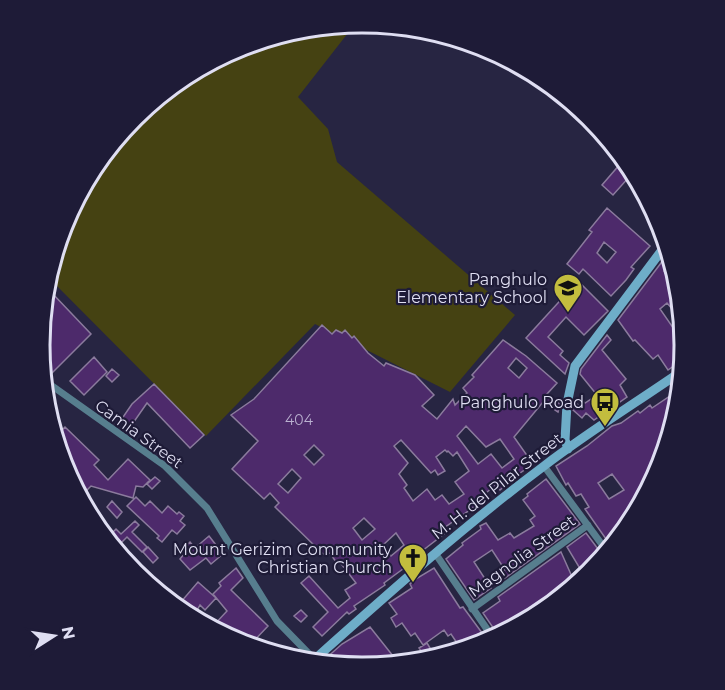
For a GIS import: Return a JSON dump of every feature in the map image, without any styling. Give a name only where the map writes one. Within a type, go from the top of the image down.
[{"type":"main road","points":[[568,448],[564,440],[567,404],[575,366],[660,252]]},
{"type":"main road","name":"M. H. del Pilar Street","points":[[320,654],[435,553],[544,466],[673,378]]},
{"type":"street","name":"Camia Street","points":[[53,387],[165,466],[207,508],[277,621],[309,652]]},
{"type":"street","points":[[544,466],[602,545]]},
{"type":"street","name":"Magnolia Street","points":[[472,609],[588,525]]},
{"type":"street","points":[[435,553],[488,631]]},
{"type":"shaded area","points":[[347,34],[298,97],[328,129],[337,162],[515,315],[450,392],[315,324],[206,436],[56,285],[67,245],[92,189],[115,155],[142,124],[173,97],[206,75],[262,50],[302,39]]},
{"type":"building","points":[[618,166],[627,180],[613,195],[602,185]]},
{"type":"building","points":[[607,208],[650,246],[631,267],[634,269],[611,296],[583,269],[579,274],[567,264],[592,232],[589,230]],"holes":[[[604,242],[616,252],[607,263],[597,253]]]},
{"type":"building","points":[[663,260],[673,309],[667,303],[660,309],[674,329],[674,366],[668,370],[658,355],[653,359],[635,340],[633,341],[618,320]]},
{"type":"building","points":[[578,281],[608,311],[584,335],[566,317],[548,337],[563,351],[560,355],[569,363],[565,374],[526,338]]},
{"type":"building","points":[[54,295],[91,334],[52,373],[50,345]]},
{"type":"building","points":[[322,325],[332,334],[336,330],[342,333],[345,330],[384,366],[386,363],[415,375],[434,395],[422,406],[437,419],[453,399],[455,405],[467,393],[463,388],[503,340],[526,356],[557,383],[547,394],[560,404],[558,412],[543,402],[514,437],[533,464],[500,490],[496,485],[482,496],[486,501],[441,530],[444,534],[384,583],[385,585],[354,606],[356,609],[349,614],[347,612],[322,636],[313,627],[328,612],[301,583],[309,576],[338,608],[350,598],[345,590],[356,583],[339,561],[336,562],[330,553],[325,555],[321,552],[275,507],[279,503],[270,493],[264,499],[232,469],[258,441],[231,415],[254,399]],"holes":[[[516,358],[527,368],[519,378],[508,368]],[[466,426],[486,447],[500,439],[514,459],[502,468],[491,454],[478,464],[457,436]],[[401,440],[431,473],[435,470],[438,475],[445,471],[436,457],[445,450],[453,456],[457,452],[469,471],[455,482],[464,494],[449,504],[442,495],[435,500],[427,489],[413,501],[404,488],[407,485],[399,474],[408,463],[394,446]],[[314,445],[324,455],[314,465],[304,455]],[[292,469],[301,478],[288,493],[278,484]],[[364,518],[375,529],[362,540],[353,528]],[[396,533],[404,545],[391,556],[383,545]]]},
{"type":"building","points":[[607,335],[611,340],[602,350],[626,379],[620,385],[627,397],[594,420],[586,413],[582,418],[573,410],[574,401],[579,406],[583,401],[585,403],[597,395],[580,374],[581,369]]},
{"type":"building","points":[[94,357],[107,372],[84,395],[70,381]]},
{"type":"building","points":[[112,369],[119,375],[112,382],[106,376]]},
{"type":"building","points":[[154,384],[204,435],[190,448],[147,403],[131,426],[121,420],[132,404]]},
{"type":"building","points":[[671,396],[664,426],[651,464],[633,501],[606,539],[585,509],[589,507],[581,494],[576,496],[568,483],[566,485],[556,466],[612,426],[621,423],[638,411],[640,413],[650,405],[652,408]],"holes":[[[612,474],[624,490],[609,499],[598,483]]]},
{"type":"building","points":[[65,427],[99,460],[94,465],[108,480],[128,459],[150,480],[143,487],[136,486],[133,498],[91,486],[87,490],[74,464],[62,430]]},
{"type":"building","points":[[155,477],[160,481],[152,489],[147,484]]},
{"type":"building","points":[[546,479],[580,524],[505,578],[501,572],[505,570],[492,550],[474,562],[491,588],[474,600],[446,559],[486,523],[498,540],[510,533],[514,538],[534,526],[530,520],[535,516],[523,500]]},
{"type":"building","points":[[136,497],[145,506],[150,501],[162,513],[168,506],[177,514],[179,512],[184,516],[180,521],[185,525],[177,534],[172,530],[162,542],[157,538],[159,536],[127,506]]},
{"type":"building","points":[[112,501],[122,512],[117,518],[107,507]]},
{"type":"building","points":[[135,521],[139,525],[132,532],[147,547],[142,552],[127,537],[121,543],[113,532],[116,529],[121,534]]},
{"type":"building","points":[[586,533],[598,549],[580,569],[567,547]]},
{"type":"building","points":[[209,536],[223,554],[211,564],[206,558],[190,570],[180,559],[185,553],[182,549],[190,542],[195,548]]},
{"type":"building","points":[[148,547],[158,558],[153,563],[143,552]]},
{"type":"building","points":[[561,552],[572,576],[536,604],[493,628],[483,613],[500,601],[498,597]]},
{"type":"building","points":[[236,568],[243,578],[231,590],[268,626],[257,638],[218,621],[227,611],[213,594],[221,586],[219,583]]},
{"type":"building","points":[[434,568],[460,608],[463,607],[482,633],[456,642],[451,634],[448,636],[444,630],[423,645],[415,633],[411,636],[402,623],[396,627],[391,618],[397,614],[389,603],[412,588],[410,584]]},
{"type":"building","points":[[198,582],[216,598],[205,610],[200,605],[198,610],[183,600]]},
{"type":"building","points":[[301,610],[307,616],[301,622],[294,616]]},
{"type":"building","points":[[370,627],[392,655],[362,657],[330,655],[342,644]]},
{"type":"building","points":[[427,643],[431,649],[421,651],[419,648]]},
{"type":"place","name":"Panghulo Elementary School","points":[[568,314]]},
{"type":"place","name":"Panghulo Road","points":[[605,428]]},
{"type":"place","name":"Mount Gerizim Community Christian Church","points":[[413,584]]}]
